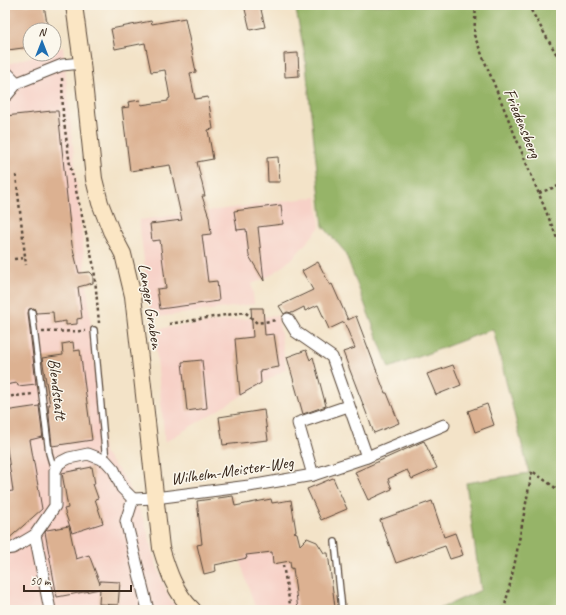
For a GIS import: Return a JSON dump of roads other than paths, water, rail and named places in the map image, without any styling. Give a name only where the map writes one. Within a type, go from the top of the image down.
[{"type":"main road","name":"Langer Graben","points":[[74,5],[82,63],[94,179],[100,203],[111,231],[123,254],[129,276],[138,339],[161,548],[170,578],[178,593],[193,610]]},
{"type":"street","points":[[7,95],[17,84],[62,65],[82,63]]},
{"type":"street","points":[[5,71],[17,84]]},
{"type":"street","points":[[288,319],[296,332],[332,357],[367,457]]},
{"type":"street","name":"Wilhelm-Meister-Weg","points":[[313,475],[298,423],[348,406]]},
{"type":"street","name":"Wilhelm-Meister-Weg","points":[[133,499],[155,498],[249,486],[313,475],[367,457],[444,425]]},
{"type":"street","points":[[55,471],[59,463],[69,458],[88,454],[106,461],[114,470],[122,488],[133,499],[126,520],[148,610]]},
{"type":"street","name":"Blendstatt","points":[[35,535],[55,506],[55,471]]},
{"type":"street","points":[[5,549],[13,548],[35,535],[50,610]]},
{"type":"lane","name":"Blendstatt","points":[[32,312],[49,453],[55,471]]},
{"type":"lane","points":[[94,330],[106,461]]},
{"type":"lane","points":[[335,542],[342,610]]}]
